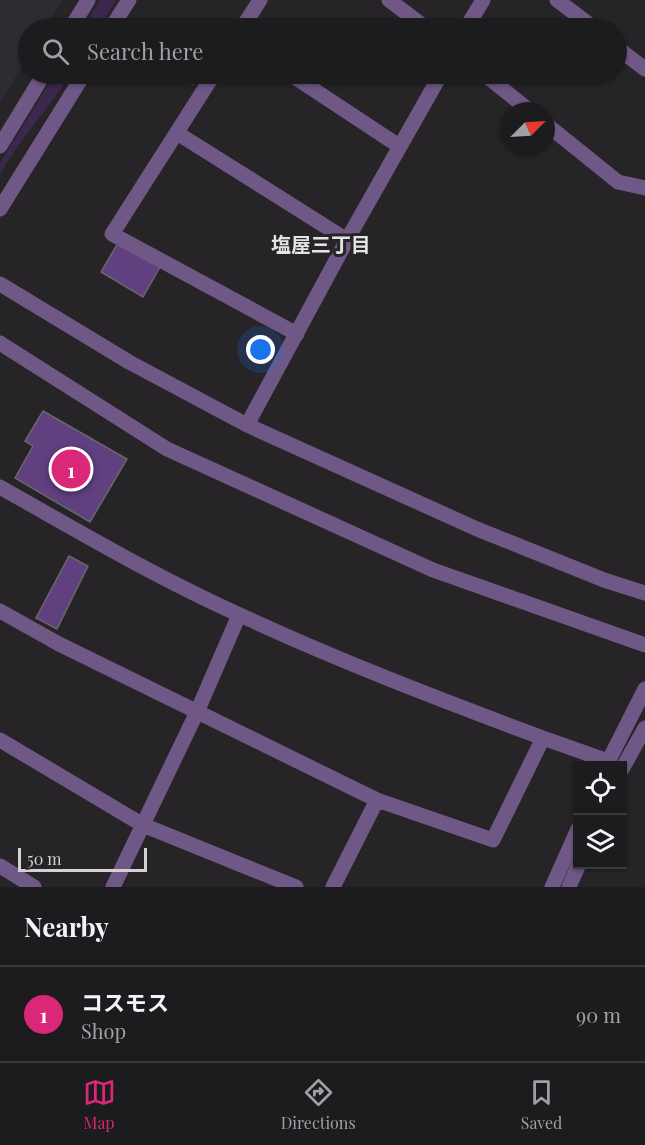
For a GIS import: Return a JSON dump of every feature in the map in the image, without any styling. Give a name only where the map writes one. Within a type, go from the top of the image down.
[{"type":"street","points":[[77,18],[88,0]]},
{"type":"street","points":[[117,18],[129,0]]},
{"type":"street","points":[[248,18],[260,0]]},
{"type":"street","points":[[389,0],[413,18]]},
{"type":"street","points":[[472,18],[483,0]]},
{"type":"street","points":[[557,0],[581,18]]},
{"type":"street","points":[[627,55],[645,69]]},
{"type":"street","points":[[0,146],[38,84]]},
{"type":"street","points":[[0,209],[78,84]]},
{"type":"street","points":[[208,84],[112,234],[297,333]]},
{"type":"street","points":[[305,84],[399,146]]},
{"type":"street","points":[[247,425],[347,240],[435,84]]},
{"type":"street","points":[[496,84],[519,102]]},
{"type":"street","points":[[555,131],[618,182],[645,188]]},
{"type":"street","points":[[177,133],[347,240]]},
{"type":"street","points":[[0,284],[129,362],[247,425],[477,529],[604,580],[645,593]]},
{"type":"street","points":[[0,343],[167,449],[433,570],[645,645]]},
{"type":"street","points":[[0,487],[98,543],[238,615],[392,681],[602,761]]},
{"type":"street","points":[[0,611],[59,644],[377,800],[493,840],[543,738]]},
{"type":"street","points":[[113,887],[197,712],[238,615]]},
{"type":"street","points":[[608,761],[645,689]]},
{"type":"street","points":[[626,761],[645,728]]},
{"type":"street","points":[[0,740],[143,825],[296,887]]},
{"type":"street","points":[[333,887],[377,800]]},
{"type":"street","points":[[552,887],[573,840]]},
{"type":"street","points":[[0,866],[34,887]]},
{"type":"street","points":[[569,887],[577,869]]},
{"type":"shaded area","points":[[0,0],[62,0],[51,18],[18,18],[18,73],[0,103]]},
{"type":"shaded area","points":[[100,0],[116,0],[105,18],[89,18]]},
{"type":"shaded area","points":[[49,84],[64,84],[0,174],[0,163]]},
{"type":"building","points":[[118,243],[160,267],[143,297],[101,272]]},
{"type":"building","points":[[43,411],[127,459],[90,522],[15,478],[33,446],[25,441]]},
{"type":"building","points":[[69,556],[88,566],[57,629],[36,618]]},
{"type":"place","name":"コスモス","points":[[71,469]]},
{"type":"district","name":"塩屋三丁目","points":[[321,243]]}]
